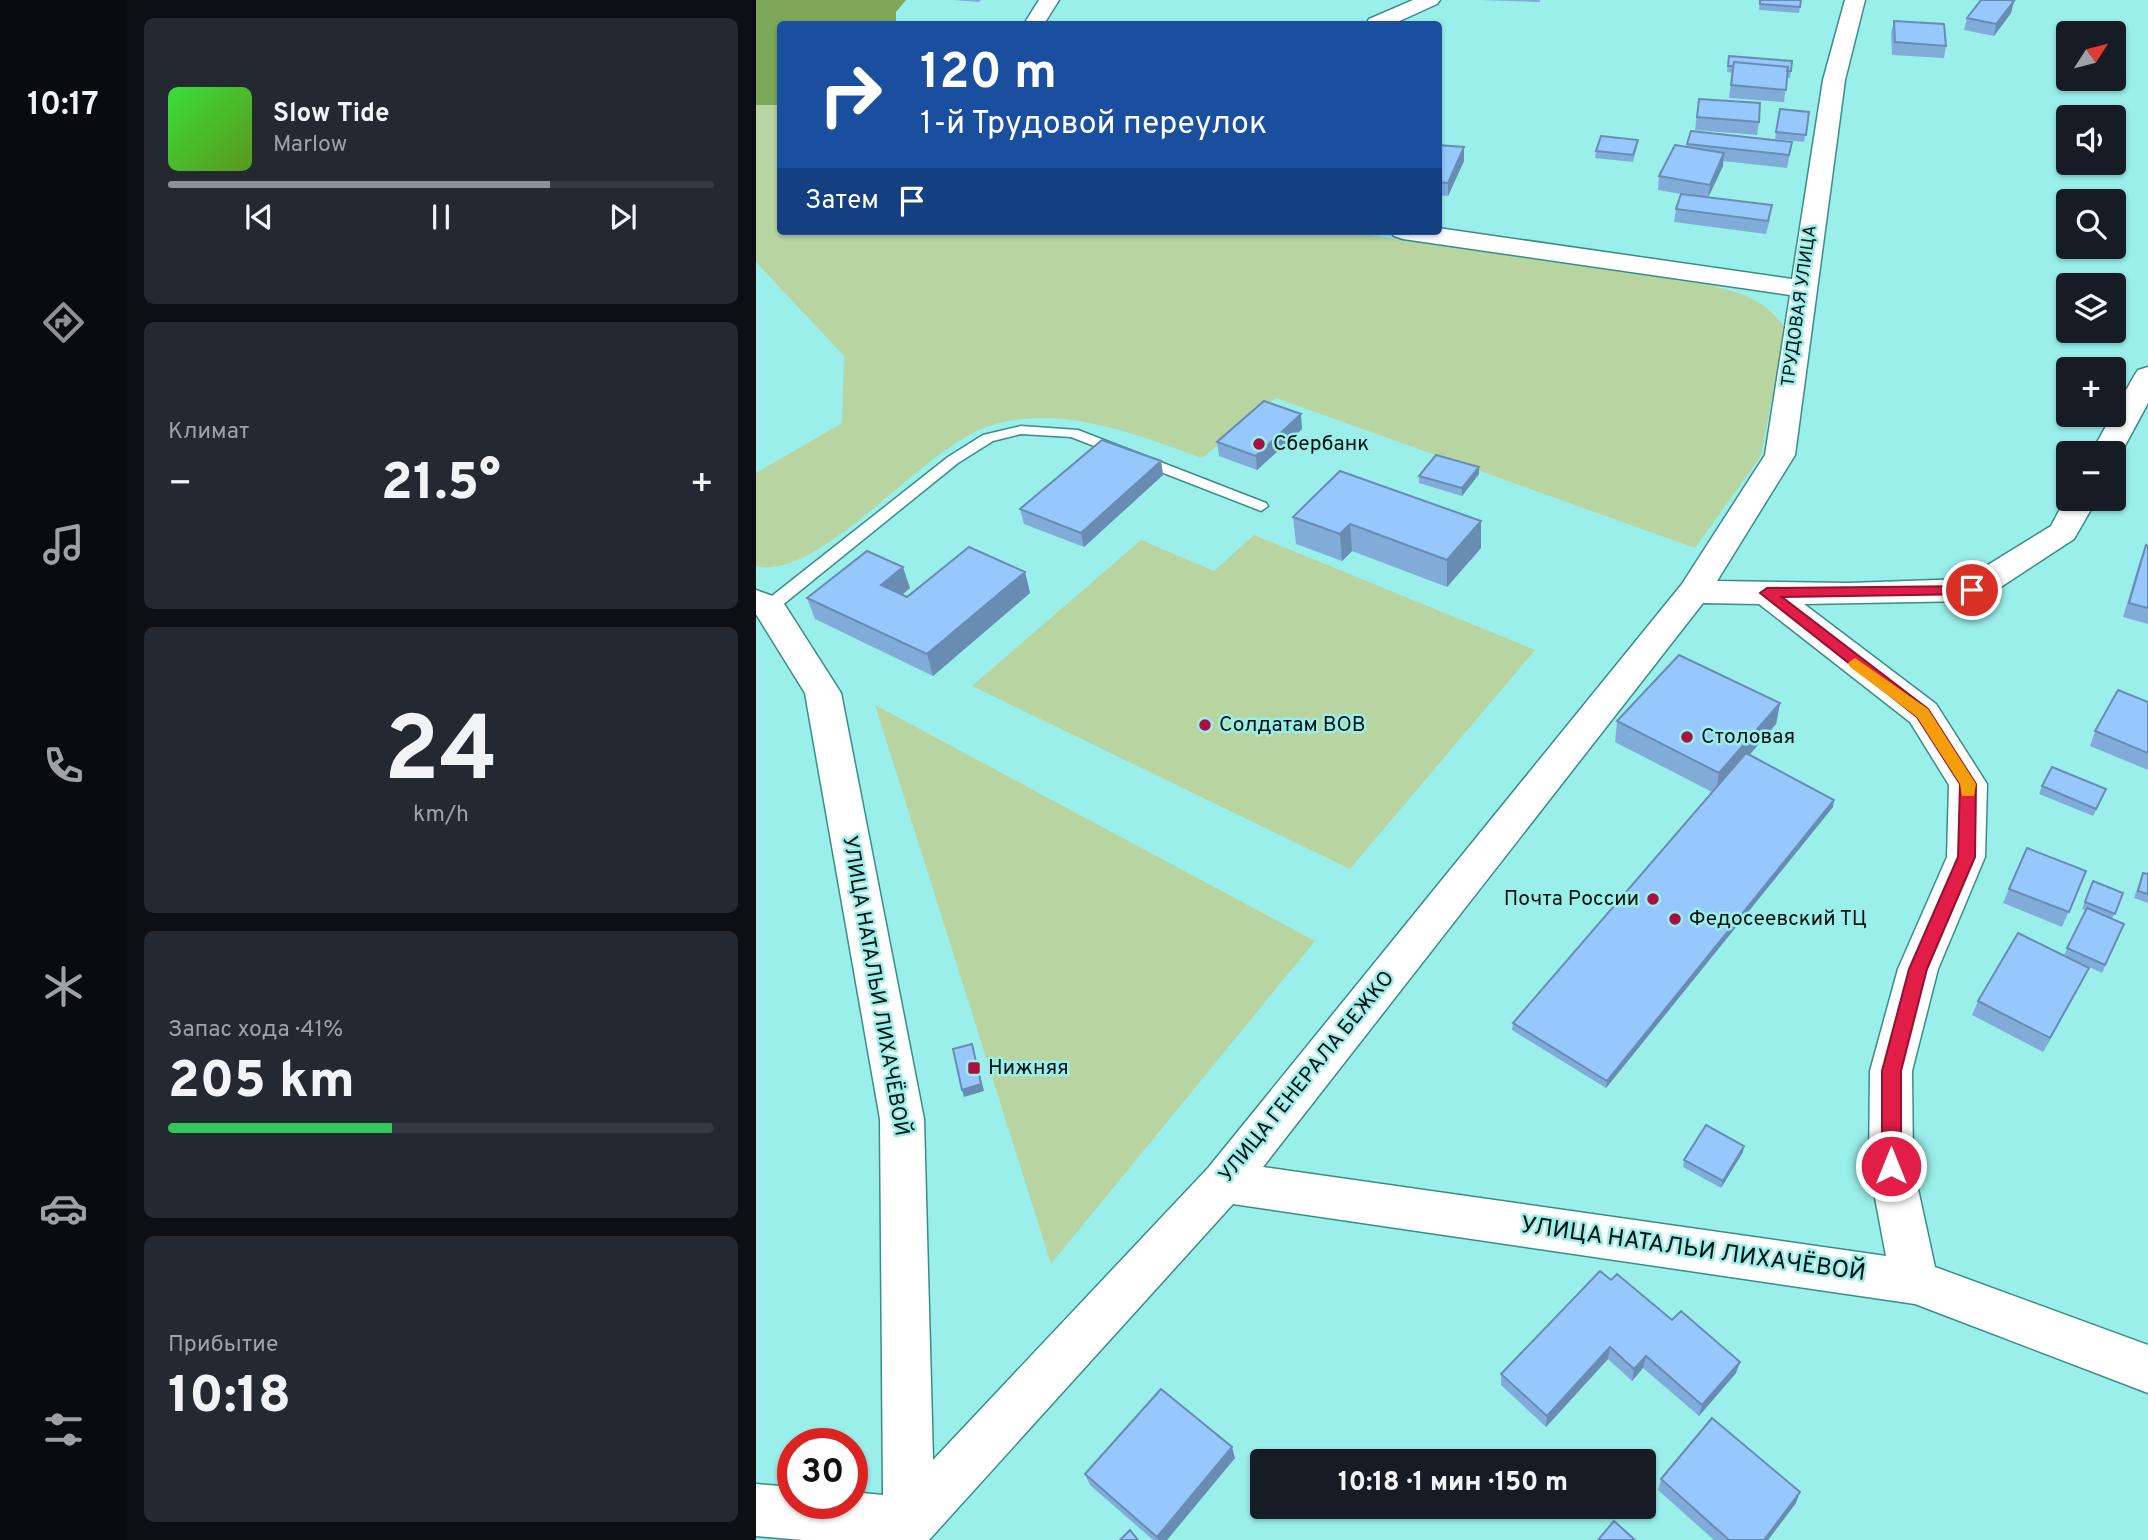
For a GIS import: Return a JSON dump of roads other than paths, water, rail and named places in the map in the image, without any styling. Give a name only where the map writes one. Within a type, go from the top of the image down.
[{"type":"street","points":[[1036,21],[1049,0]]},
{"type":"street","points":[[1384,21],[1430,0]]},
{"type":"street","name":"ТРУДОВАЯ УЛИЦА","points":[[1694,592],[1780,455],[1834,80],[1855,0]]},
{"type":"street","points":[[1431,235],[1802,289]]},
{"type":"street","points":[[2113,441],[2148,376]]},
{"type":"street","points":[[1694,592],[1972,590],[2063,532],[2074,511]]},
{"type":"street","name":"УЛИЦА ГЕНЕРАЛА БЕЖКО","points":[[902,1532],[1224,1182],[1694,592]]},
{"type":"street","points":[[1767,593],[1923,713],[1968,784],[1966,857],[1918,969],[1891,1071],[1891,1166],[1915,1282]]},
{"type":"street","name":"УЛИЦА НАТАЛЬИ ЛИХАЧЁВОЙ","points":[[762,604],[823,693],[902,1119],[902,1532]]},
{"type":"street","name":"УЛИЦА НАТАЛЬИ ЛИХАЧЁВОЙ","points":[[1224,1182],[1915,1282],[2148,1369]]},
{"type":"street","points":[[756,1510],[902,1532]]},
{"type":"lane","points":[[762,604],[953,460],[988,438],[1021,430],[1073,433],[1261,506]]},
{"type":"place","name":"Сбербанк","points":[[1259,444]]},
{"type":"place","name":"Солдатам ВОВ","points":[[1205,725]]},
{"type":"place","name":"Столовая","points":[[1687,737]]},
{"type":"place","name":"Почта России","points":[[1653,899]]},
{"type":"place","name":"Федосеевский ТЦ","points":[[1675,919]]},
{"type":"place","name":"Нижняя","points":[[974,1068]]}]
